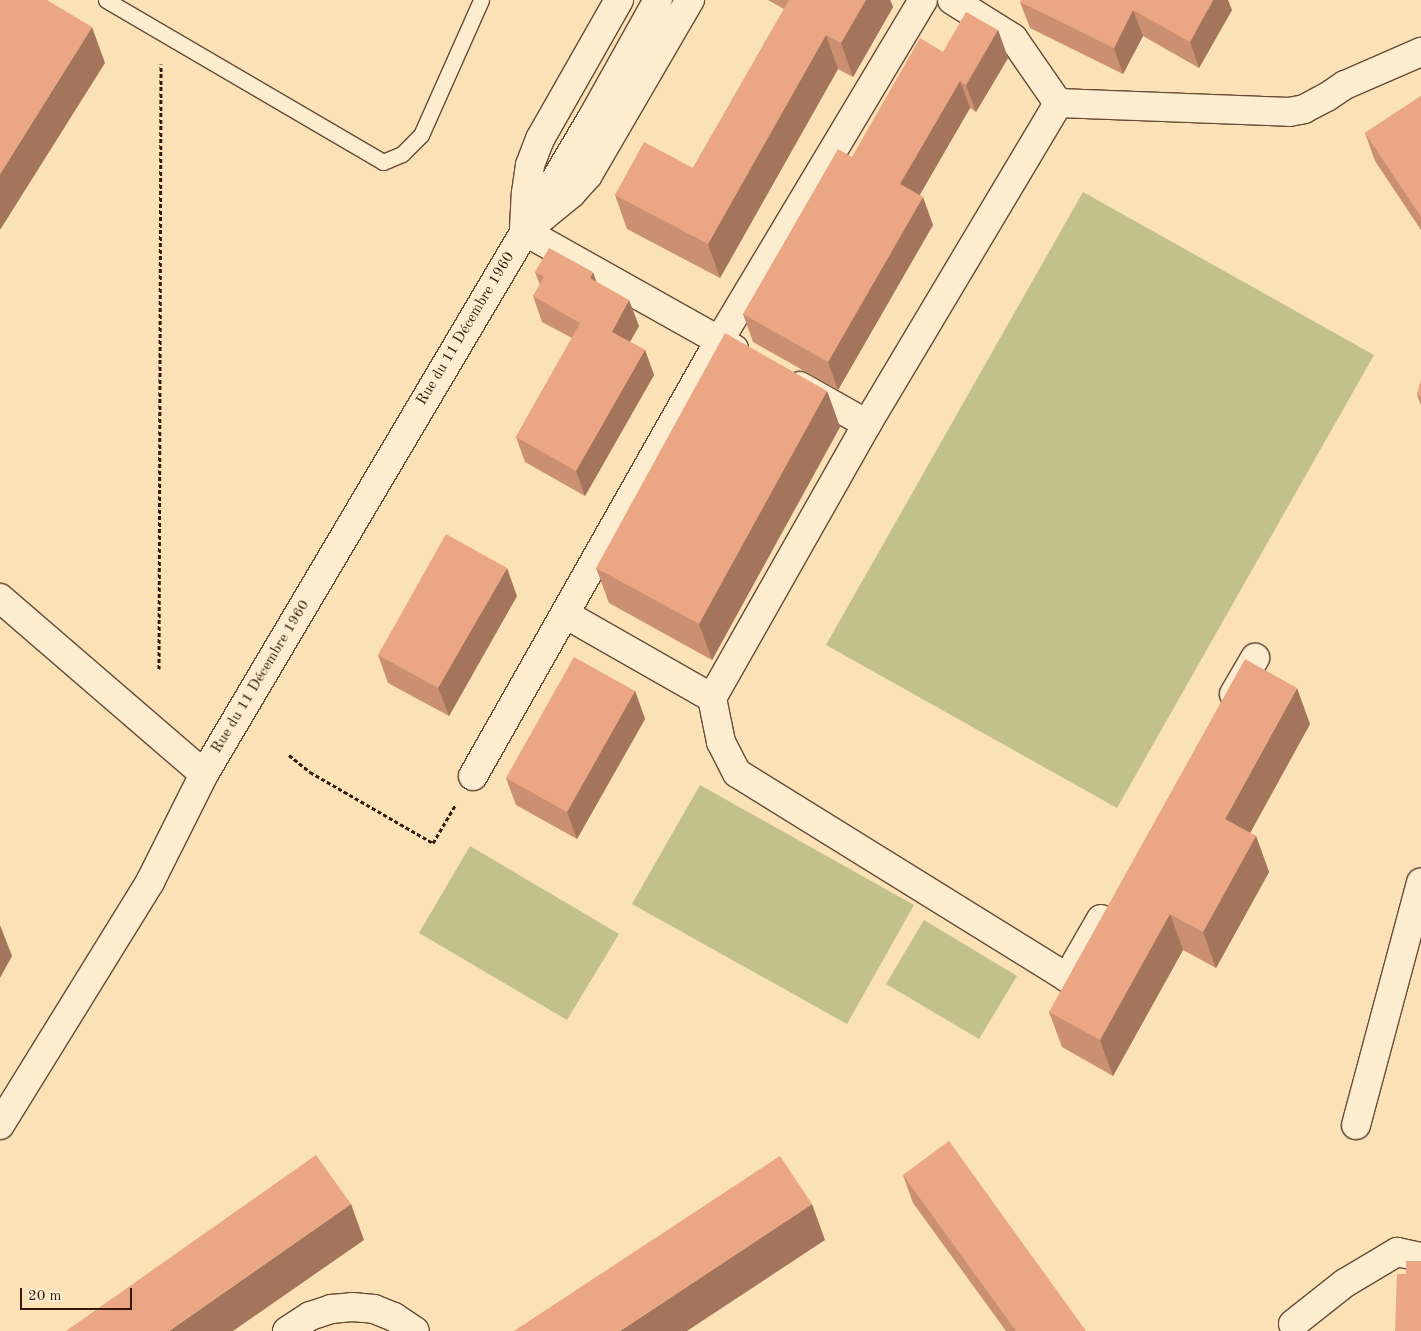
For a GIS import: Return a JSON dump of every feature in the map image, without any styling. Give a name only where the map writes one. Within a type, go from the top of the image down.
[{"type":"street","name":"Rue du 11 Décembre 1960","points":[[524,231],[530,165],[540,139],[619,0]]},
{"type":"street","name":"Rue du 11 Décembre 1960","points":[[0,1125],[150,882],[204,774],[592,118],[658,0]]},
{"type":"street","name":"Rue du 11 Décembre 1960","points":[[524,231],[551,212],[588,175],[690,0]]},
{"type":"street","points":[[473,776],[720,341],[923,0]]},
{"type":"street","points":[[952,0],[988,10],[1013,38],[1058,103]]},
{"type":"street","points":[[1058,103],[1289,112],[1304,109],[1327,98],[1345,85],[1421,52]]},
{"type":"street","points":[[1058,103],[867,424],[712,698],[721,742],[737,773],[1067,978],[1116,894]]},
{"type":"street","points":[[524,231],[754,360]]},
{"type":"street","points":[[780,375],[867,424]]},
{"type":"street","points":[[0,598],[204,774]]},
{"type":"street","points":[[565,614],[712,698]]},
{"type":"street","points":[[1221,717],[1256,658]]},
{"type":"street","points":[[1356,1125],[1421,883]]},
{"type":"street","points":[[1293,1324],[1345,1283],[1398,1252],[1421,1257]]},
{"type":"street","points":[[287,1331],[310,1316],[331,1309],[352,1307],[374,1309],[394,1317],[415,1331]]},
{"type":"lane","points":[[106,0],[161,34],[383,162],[402,154],[422,135],[481,0]]},
{"type":"path","points":[[159,668],[161,34]]},
{"type":"path","points":[[288,756],[310,772],[433,843],[473,776]]},
{"type":"shaded area","points":[[1083,192],[1374,355],[1117,808],[826,645]]},
{"type":"shaded area","points":[[700,785],[914,905],[847,1024],[632,904]]},
{"type":"shaded area","points":[[470,846],[619,934],[567,1020],[419,933]]},
{"type":"shaded area","points":[[924,920],[1017,976],[979,1039],[886,984]]},
{"type":"building","points":[[0,0],[47,0],[92,27],[0,174]]},
{"type":"building","points":[[789,0],[866,0],[841,43],[826,35],[708,244],[615,195],[644,142],[693,168]]},
{"type":"building","points":[[1021,0],[1213,0],[1190,42],[1133,10],[1114,48],[1020,2]]},
{"type":"building","points":[[966,12],[998,30],[966,85],[960,81],[900,184],[923,197],[828,362],[743,314],[838,149],[852,157],[920,38],[943,52]]},
{"type":"building","points":[[1421,96],[1421,217],[1365,133]]},
{"type":"building","points":[[549,248],[593,272],[590,278],[629,300],[612,332],[645,350],[576,471],[516,437],[580,323],[533,296],[544,277],[535,272]]},
{"type":"building","points":[[725,333],[827,391],[699,624],[596,568]]},
{"type":"building","points":[[1421,380],[1421,396],[1417,395]]},
{"type":"building","points":[[446,534],[507,568],[438,688],[378,655]]},
{"type":"building","points":[[574,657],[635,691],[567,812],[506,778]]},
{"type":"building","points":[[1245,659],[1297,688],[1225,819],[1256,836],[1203,932],[1170,914],[1100,1040],[1049,1012]]},
{"type":"building","points":[[949,1141],[1086,1331],[1016,1331],[903,1175]]},
{"type":"building","points":[[316,1155],[351,1204],[169,1331],[66,1331]]},
{"type":"building","points":[[780,1156],[812,1204],[620,1331],[514,1331]]},
{"type":"building","points":[[1406,1261],[1421,1261],[1421,1331],[1395,1331],[1397,1274],[1406,1274]]}]
